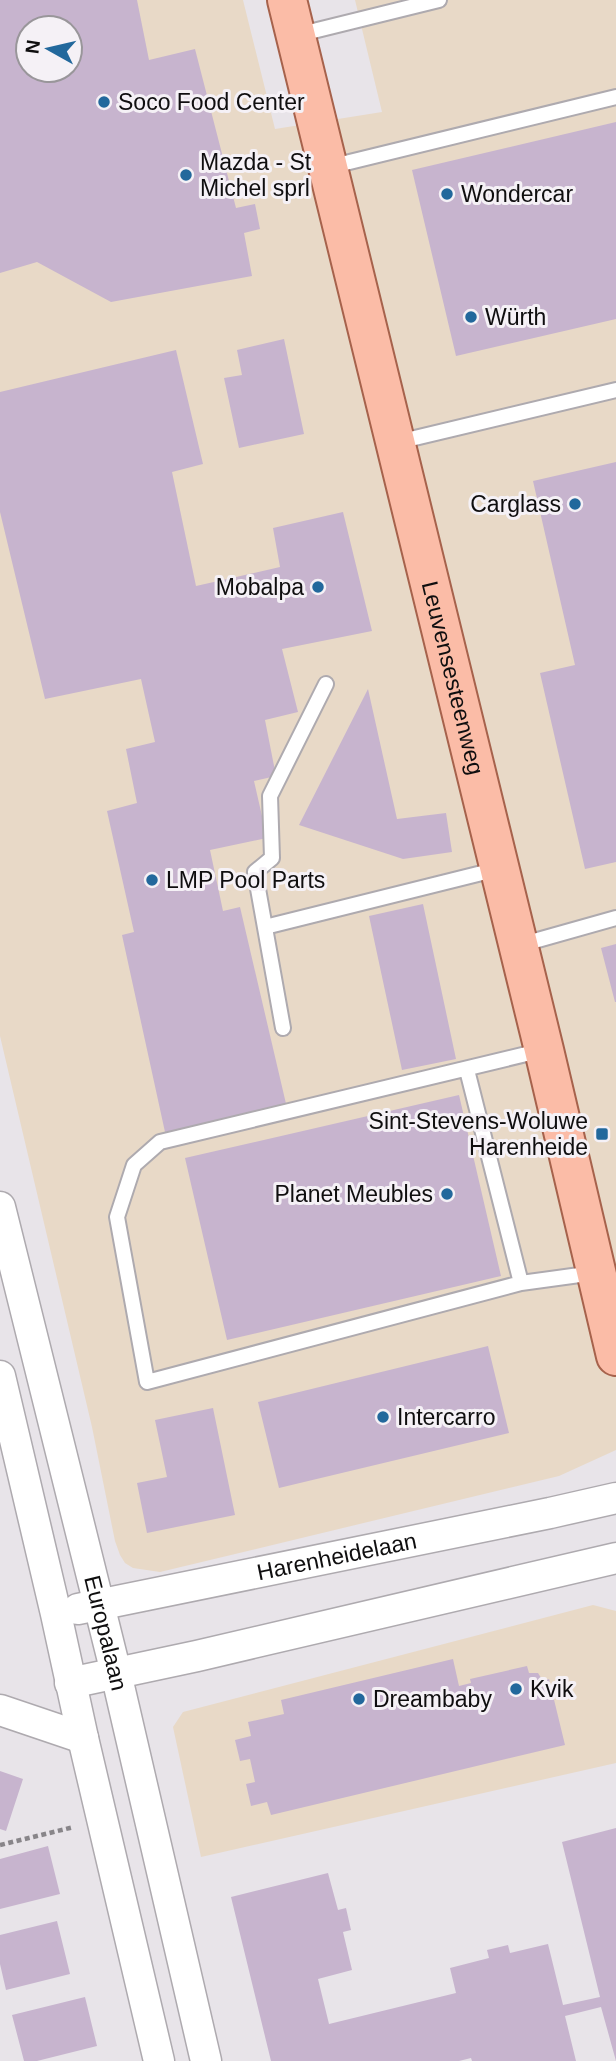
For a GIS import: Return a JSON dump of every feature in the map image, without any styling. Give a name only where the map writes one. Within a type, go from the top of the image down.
[{"type":"main road","name":"Leuvensesteenweg","points":[[292,18],[616,1356]]},
{"type":"street","name":"Europalaan","points":[[0,1207],[116,1673],[206,2061]]},
{"type":"street","name":"Europalaan","points":[[0,1376],[159,2061]]},
{"type":"street","name":"Harenheidelaan","points":[[56,1614],[616,1498]]},
{"type":"street","points":[[71,1683],[616,1558]]},
{"type":"street","points":[[0,1710],[83,1738]]},
{"type":"lane","points":[[292,18],[439,0]]},
{"type":"lane","points":[[328,167],[616,97]]},
{"type":"lane","points":[[396,443],[616,390]]},
{"type":"lane","points":[[283,1028],[255,872],[272,858],[270,796],[326,684]]},
{"type":"lane","points":[[265,927],[499,868]]},
{"type":"lane","points":[[518,946],[616,918]]},
{"type":"lane","points":[[544,1050],[160,1142],[134,1165],[117,1217],[147,1382],[521,1283],[596,1273]]},
{"type":"lane","points":[[467,1070],[521,1283]]},
{"type":"path","points":[[0,1845],[103,1821]]},
{"type":"shaded area","points":[[0,0],[243,0],[275,129],[382,112],[355,0],[616,0],[616,1450],[559,1476],[160,1572],[133,1568],[125,1563],[120,1555],[0,1036]]},
{"type":"shaded area","points":[[593,1605],[616,1611],[616,1763],[201,1857],[173,1727],[183,1712]]},
{"type":"building","points":[[0,0],[137,0],[149,60],[195,49],[236,208],[255,204],[260,229],[244,233],[252,276],[111,302],[37,262],[0,273]]},
{"type":"building","points":[[616,122],[616,319],[456,356],[412,170]]},
{"type":"building","points":[[284,339],[304,434],[239,448],[224,378],[242,375],[237,350]]},
{"type":"building","points":[[176,350],[203,464],[172,472],[196,586],[280,567],[273,528],[343,512],[372,631],[282,649],[298,712],[265,720],[276,776],[254,781],[267,838],[210,850],[223,911],[240,907],[287,1108],[165,1132],[122,935],[134,932],[107,811],[137,803],[126,749],[155,742],[141,679],[45,699],[0,512],[0,392]]},
{"type":"building","points":[[616,462],[616,862],[585,869],[540,673],[575,665],[533,481]]},
{"type":"building","points":[[368,689],[397,819],[446,813],[452,852],[403,859],[299,825]]},
{"type":"building","points":[[423,904],[456,1059],[402,1070],[369,916]]},
{"type":"building","points":[[616,944],[616,1002],[615,1002],[601,948]]},
{"type":"building","points":[[459,1095],[501,1276],[227,1340],[185,1158]]},
{"type":"building","name":"Intercarro","points":[[488,1346],[509,1433],[279,1488],[258,1402]]},
{"type":"building","points":[[213,1408],[235,1515],[147,1533],[137,1483],[167,1477],[155,1420]]},
{"type":"building","points":[[453,1659],[459,1686],[471,1683],[470,1679],[527,1666],[529,1673],[538,1673],[543,1681],[549,1679],[565,1745],[271,1815],[267,1802],[251,1806],[246,1784],[255,1782],[250,1759],[240,1761],[235,1740],[251,1736],[248,1722],[284,1714],[281,1700]]},
{"type":"building","points":[[0,1771],[23,1779],[6,1831],[0,1829]]},
{"type":"building","points":[[616,1828],[616,2061],[601,2007],[565,2016],[576,2061],[472,2061],[471,2058],[459,2061],[271,2061],[231,1897],[328,1873],[338,1910],[346,1908],[351,1930],[343,1932],[352,1970],[318,1979],[329,2024],[456,1993],[450,1968],[489,1958],[487,1950],[508,1945],[510,1953],[548,1944],[563,2005],[600,1997],[562,1842]]},
{"type":"building","points":[[48,1846],[60,1894],[0,1909],[0,1859]]},
{"type":"building","points":[[57,1921],[70,1974],[6,1990],[0,1964],[0,1935]]},
{"type":"building","points":[[85,1997],[97,2046],[37,2061],[24,2061],[12,2015]]},
{"type":"place","name":"Soco Food Center","points":[[104,102]]},
{"type":"place","name":"Mazda - St Michel sprl","points":[[186,175]]},
{"type":"place","name":"Wondercar","points":[[447,194]]},
{"type":"place","name":"Würth","points":[[471,317]]},
{"type":"place","name":"Carglass","points":[[575,504]]},
{"type":"place","name":"Mobalpa","points":[[318,587]]},
{"type":"place","name":"LMP Pool Parts","points":[[152,880]]},
{"type":"place","name":"Sint-Stevens-Woluwe Harenheide","points":[[602,1134]]},
{"type":"place","name":"Planet Meubles","points":[[447,1194]]},
{"type":"place","name":"Intercarro","points":[[383,1417]]},
{"type":"place","name":"Kvik","points":[[516,1689]]},
{"type":"place","name":"Dreambaby","points":[[359,1699]]}]
